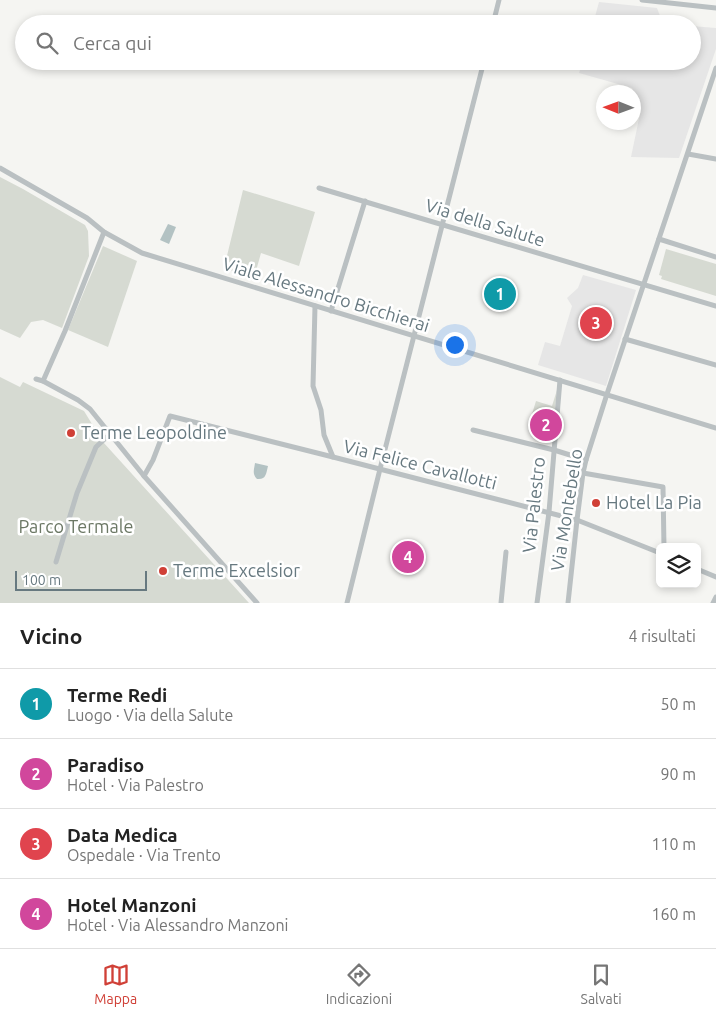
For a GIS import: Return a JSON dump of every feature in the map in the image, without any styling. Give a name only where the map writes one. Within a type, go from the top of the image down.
[{"type":"street","points":[[495,15],[499,0]]},
{"type":"street","points":[[642,0],[716,8]]},
{"type":"street","points":[[716,68],[659,239],[716,256]]},
{"type":"street","points":[[347,603],[482,70]]},
{"type":"street","points":[[688,154],[716,159]]},
{"type":"street","name":"Viale Alessandro Bicchierai","points":[[0,168],[87,218],[104,232],[142,253],[716,428]]},
{"type":"street","name":"Via della Salute","points":[[319,188],[716,306]]},
{"type":"street","points":[[331,311],[365,201]]},
{"type":"street","points":[[43,381],[104,232]]},
{"type":"street","name":"Via Montebello","points":[[568,603],[586,460],[659,239]]},
{"type":"street","points":[[315,306],[313,386],[321,410],[324,435],[333,457]]},
{"type":"street","points":[[626,339],[716,365]]},
{"type":"street","points":[[36,379],[78,400],[90,409],[144,476],[257,603]]},
{"type":"street","name":"Via Palestro","points":[[537,603],[549,512],[560,380]]},
{"type":"street","name":"Via Felice Cavallotti","points":[[144,476],[170,416],[549,512],[577,520],[656,551]]},
{"type":"street","points":[[473,430],[586,460]]},
{"type":"street","points":[[56,562],[77,493],[96,447],[110,434]]},
{"type":"street","points":[[583,473],[663,487],[664,543]]},
{"type":"street","points":[[501,603],[506,552]]},
{"type":"street","points":[[701,571],[716,578]]},
{"type":"street","points":[[713,603],[716,597]]},
{"type":"shaded area","points":[[599,2],[657,8],[660,15],[595,15]]},
{"type":"shaded area","points":[[701,27],[716,28],[716,49],[679,158],[631,157],[637,130],[641,130],[641,85],[621,85],[579,73],[580,70],[701,70]]},
{"type":"shaded area","points":[[168,224],[176,227],[169,244],[160,240]]},
{"type":"shaded area","points":[[583,275],[636,290],[606,386],[538,365],[545,342],[560,346],[572,306],[567,298],[578,288]]},
{"type":"shaded area","points":[[255,463],[268,466],[262,479],[257,479],[254,475]]},
{"type":"green space","points":[[0,177],[85,225],[88,231],[89,256],[62,328],[43,320],[31,322],[20,338],[0,329]]},
{"type":"green space","points":[[243,190],[315,212],[299,266],[261,253],[254,278],[224,268]]},
{"type":"green space","points":[[103,246],[137,261],[108,347],[68,330]]},
{"type":"green space","points":[[666,249],[716,264],[716,296],[661,279],[662,276],[659,275]]},
{"type":"green space","name":"Parco Termale","points":[[0,377],[20,387],[23,382],[84,411],[103,442],[249,603],[0,603]]},
{"type":"green space","points":[[557,390],[554,419],[532,414],[536,401],[552,406]]},
{"type":"place","name":"Terme Redi","points":[[500,294]]},
{"type":"place","name":"Data Medica","points":[[596,323]]},
{"type":"place","name":"Paradiso","points":[[546,425]]},
{"type":"place","name":"Terme Leopoldine","points":[[71,433]]},
{"type":"place","name":"Hotel La Pia","points":[[596,503]]},
{"type":"place","name":"Hotel Manzoni","points":[[408,557]]},
{"type":"place","name":"Terme Excelsior","points":[[163,571]]}]
